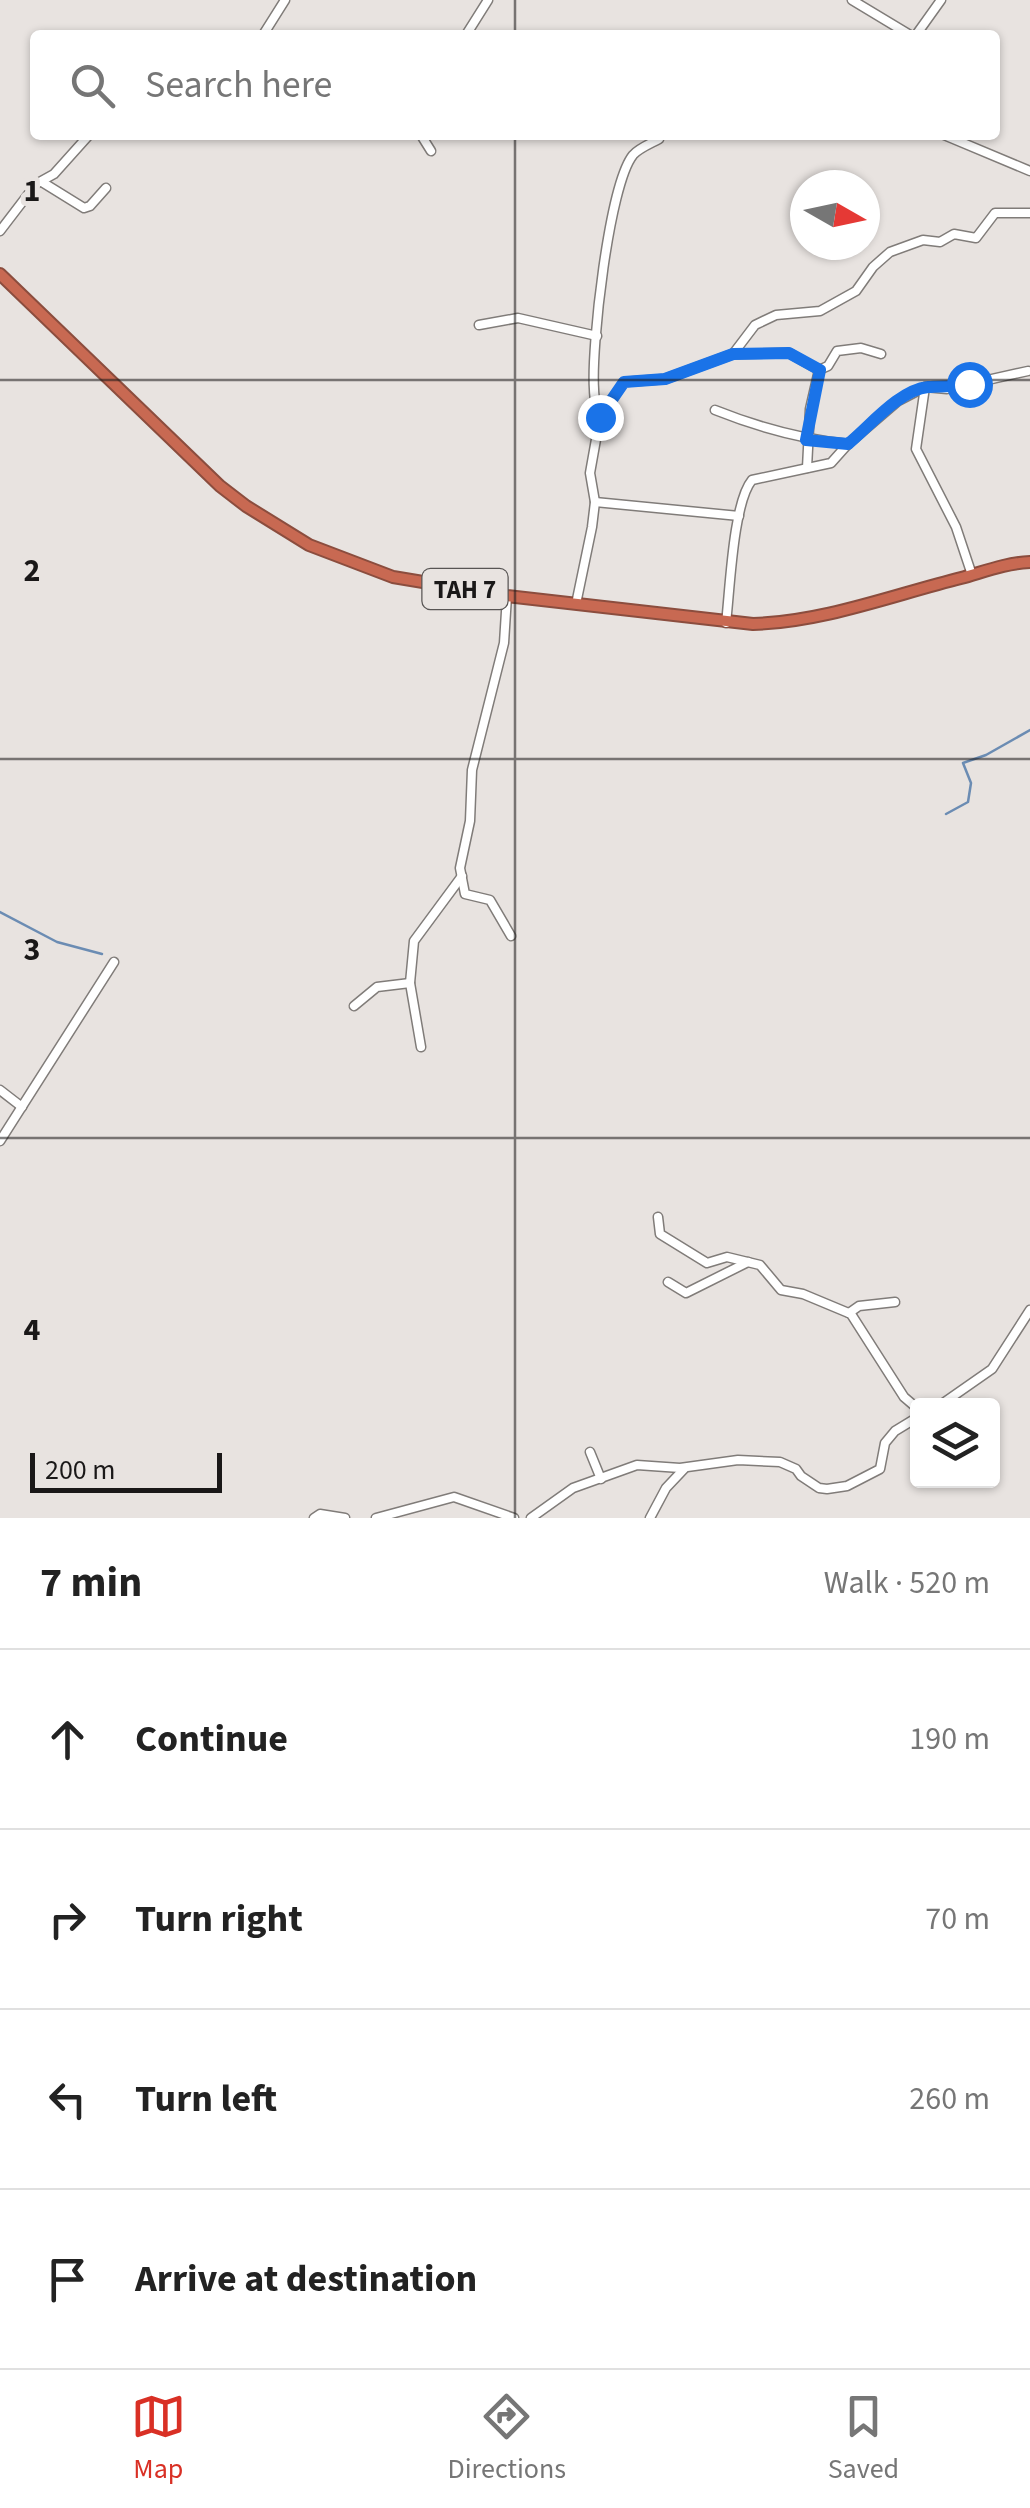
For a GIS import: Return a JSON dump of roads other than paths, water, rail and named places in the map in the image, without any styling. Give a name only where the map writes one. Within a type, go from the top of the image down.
[{"type":"highway","name":"TAH 7","points":[[0,274],[189,457],[246,506],[309,544],[393,577],[507,596],[726,623],[780,623],[1030,562]]},
{"type":"street","points":[[267,30],[284,0]]},
{"type":"street","points":[[469,30],[488,0]]},
{"type":"street","points":[[852,0],[904,30]]},
{"type":"street","points":[[917,30],[942,0]]},
{"type":"street","points":[[0,231],[36,184],[54,174],[85,140]]},
{"type":"street","points":[[424,140],[430,152]]},
{"type":"street","points":[[598,420],[594,387],[597,336],[606,255],[620,185],[634,154],[657,140]]},
{"type":"street","points":[[956,140],[1030,171]]},
{"type":"street","points":[[42,182],[84,208],[106,188]]},
{"type":"street","points":[[733,354],[755,325],[776,315],[820,311],[856,291],[890,252],[923,240],[940,242],[954,234],[976,238],[996,212],[1030,214]]},
{"type":"street","points":[[479,325],[518,318],[597,336]]},
{"type":"street","points":[[820,370],[828,366],[837,351],[862,348],[881,354]]},
{"type":"street","points":[[576,604],[595,502],[590,473],[600,417],[624,382],[665,379],[733,354],[789,353],[820,370]]},
{"type":"street","points":[[807,468],[806,440],[820,370]]},
{"type":"street","points":[[726,623],[739,516],[745,488],[752,480],[831,464],[848,444],[898,402],[926,387],[947,389],[1028,372]]},
{"type":"street","points":[[926,387],[916,449],[956,527],[972,575]]},
{"type":"street","points":[[716,410],[758,428],[806,440],[848,444]]},
{"type":"street","points":[[595,502],[739,516]]},
{"type":"street","points":[[507,596],[504,643],[472,770],[470,821],[460,868],[466,894],[490,900],[512,936]]},
{"type":"street","points":[[420,1046],[410,983],[414,941],[462,876]]},
{"type":"street","points":[[0,1142],[114,962]]},
{"type":"street","points":[[354,1006],[377,987],[410,983]]},
{"type":"street","points":[[0,1090],[22,1107]]},
{"type":"street","points":[[658,1217],[660,1234],[707,1263],[727,1258],[760,1265],[781,1290],[803,1294],[849,1314],[910,1402]]},
{"type":"street","points":[[668,1282],[686,1293],[748,1262]]},
{"type":"street","points":[[849,1314],[859,1306],[895,1302]]},
{"type":"street","points":[[950,1398],[992,1369],[1030,1310]]},
{"type":"street","points":[[531,1518],[566,1492],[637,1465],[686,1467],[738,1460],[780,1462],[796,1469],[819,1488],[837,1489],[880,1469],[885,1443],[910,1422]]},
{"type":"street","points":[[590,1452],[601,1478]]},
{"type":"street","points":[[650,1518],[666,1488],[686,1467]]},
{"type":"street","points":[[376,1518],[454,1497],[514,1518]]},
{"type":"street","points":[[314,1518],[320,1514],[345,1518]]},
{"type":"waterway","points":[[946,814],[968,802],[971,783],[963,763],[1030,730]]},
{"type":"waterway","points":[[0,912],[57,942],[102,954]]}]
